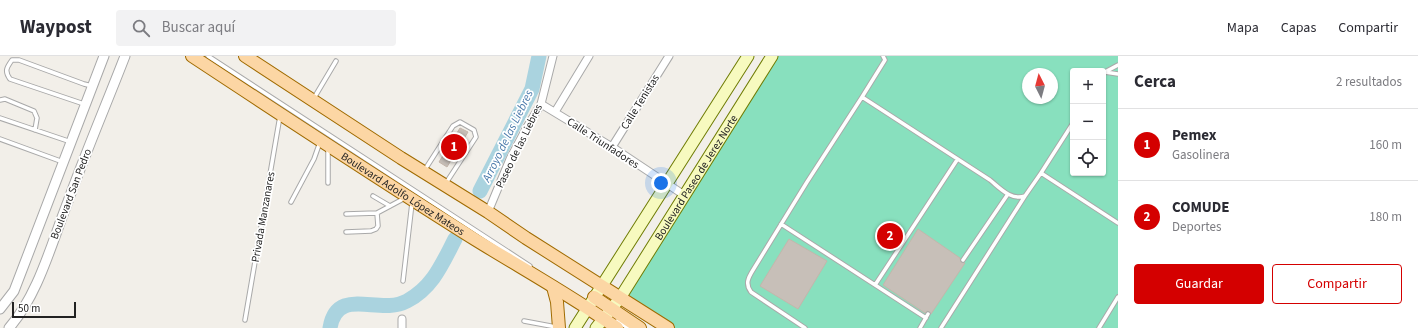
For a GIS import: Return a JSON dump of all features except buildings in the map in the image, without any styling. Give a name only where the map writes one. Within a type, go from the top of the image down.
[{"type":"main road","name":"Boulevard Adolfo López Mateos","points":[[192,56],[324,144],[476,240],[559,288],[592,304],[606,313],[617,328]]},
{"type":"main road","points":[[245,56],[312,101],[668,328]]},
{"type":"main road","name":"Boulevard Paseo de Jerez Norte","points":[[575,328],[592,304],[748,56]]},
{"type":"main road","name":"Boulevard Paseo de Jerez Norte","points":[[596,328],[606,313],[620,298],[772,56]]},
{"type":"main road","points":[[559,288],[557,302],[559,328]]},
{"type":"main road","points":[[606,313],[640,328]]},
{"type":"street","name":"Boulevard San Pedro","points":[[0,308],[14,291],[72,143],[104,56]]},
{"type":"street","name":"Boulevard San Pedro","points":[[9,328],[22,312],[36,286],[77,176],[125,56]]},
{"type":"street","name":"Paseo de las Liebres","points":[[488,212],[510,159],[541,104],[553,56]]},
{"type":"street","points":[[555,112],[589,56]]},
{"type":"street","name":"Calle Tenistas","points":[[612,147],[669,56]]},
{"type":"street","name":"Calle Triunfadores","points":[[541,104],[612,147],[684,196]]},
{"type":"street","points":[[14,291],[28,301]]},
{"type":"street","points":[[402,319],[402,328]]},
{"type":"lane","points":[[208,56],[532,267]]},
{"type":"lane","points":[[883,56],[886,60]]},
{"type":"lane","points":[[805,328],[758,297],[748,288],[747,282],[807,182],[888,56]]},
{"type":"lane","points":[[85,105],[10,79],[6,75],[6,69],[12,60],[19,60],[92,86]]},
{"type":"lane","points":[[312,101],[336,61]]},
{"type":"lane","points":[[1106,73],[1118,65]]},
{"type":"lane","points":[[1106,74],[1118,74]]},
{"type":"lane","points":[[862,97],[990,180],[1008,194],[1016,198],[1025,196]]},
{"type":"lane","points":[[0,100],[5,99],[34,111],[37,118],[35,130]]},
{"type":"lane","name":"Privada Manzanares","points":[[245,320],[281,115]]},
{"type":"lane","points":[[0,118],[72,143]]},
{"type":"lane","points":[[423,172],[453,126],[460,122],[474,130],[476,137],[445,186]]},
{"type":"lane","points":[[941,328],[1070,128]]},
{"type":"lane","points":[[0,139],[64,163]]},
{"type":"lane","points":[[324,144],[328,183]]},
{"type":"lane","points":[[291,202],[314,159],[324,144]]},
{"type":"lane","points":[[874,285],[957,160]]},
{"type":"lane","points":[[1041,173],[1118,223]]},
{"type":"lane","points":[[963,260],[1008,194]]},
{"type":"lane","points":[[373,196],[390,206]]},
{"type":"lane","points":[[346,214],[377,212],[410,198],[403,281]]},
{"type":"lane","points":[[346,232],[372,231],[376,229],[378,226],[377,212]]},
{"type":"lane","points":[[781,224],[874,285],[927,316],[920,328]]},
{"type":"lane","points":[[1099,328],[1118,298]]},
{"type":"lane","points":[[606,313],[628,328]]},
{"type":"lane","points":[[524,321],[559,328]]},
{"type":"green space","points":[[777,56],[1118,56],[1118,328],[666,328],[622,299]]},
{"type":"waterway","name":"Arroyo de las Liebres","points":[[480,191],[532,89],[539,56]]},
{"type":"waterway","name":"Arroyo de las Liebres","points":[[330,328],[334,315],[341,308],[361,304],[384,306],[396,305],[407,301],[416,295],[424,289],[436,274],[455,239]]},
{"type":"place","name":"Pemex","points":[[454,147]]},
{"type":"place","name":"COMUDE","points":[[890,236]]}]
